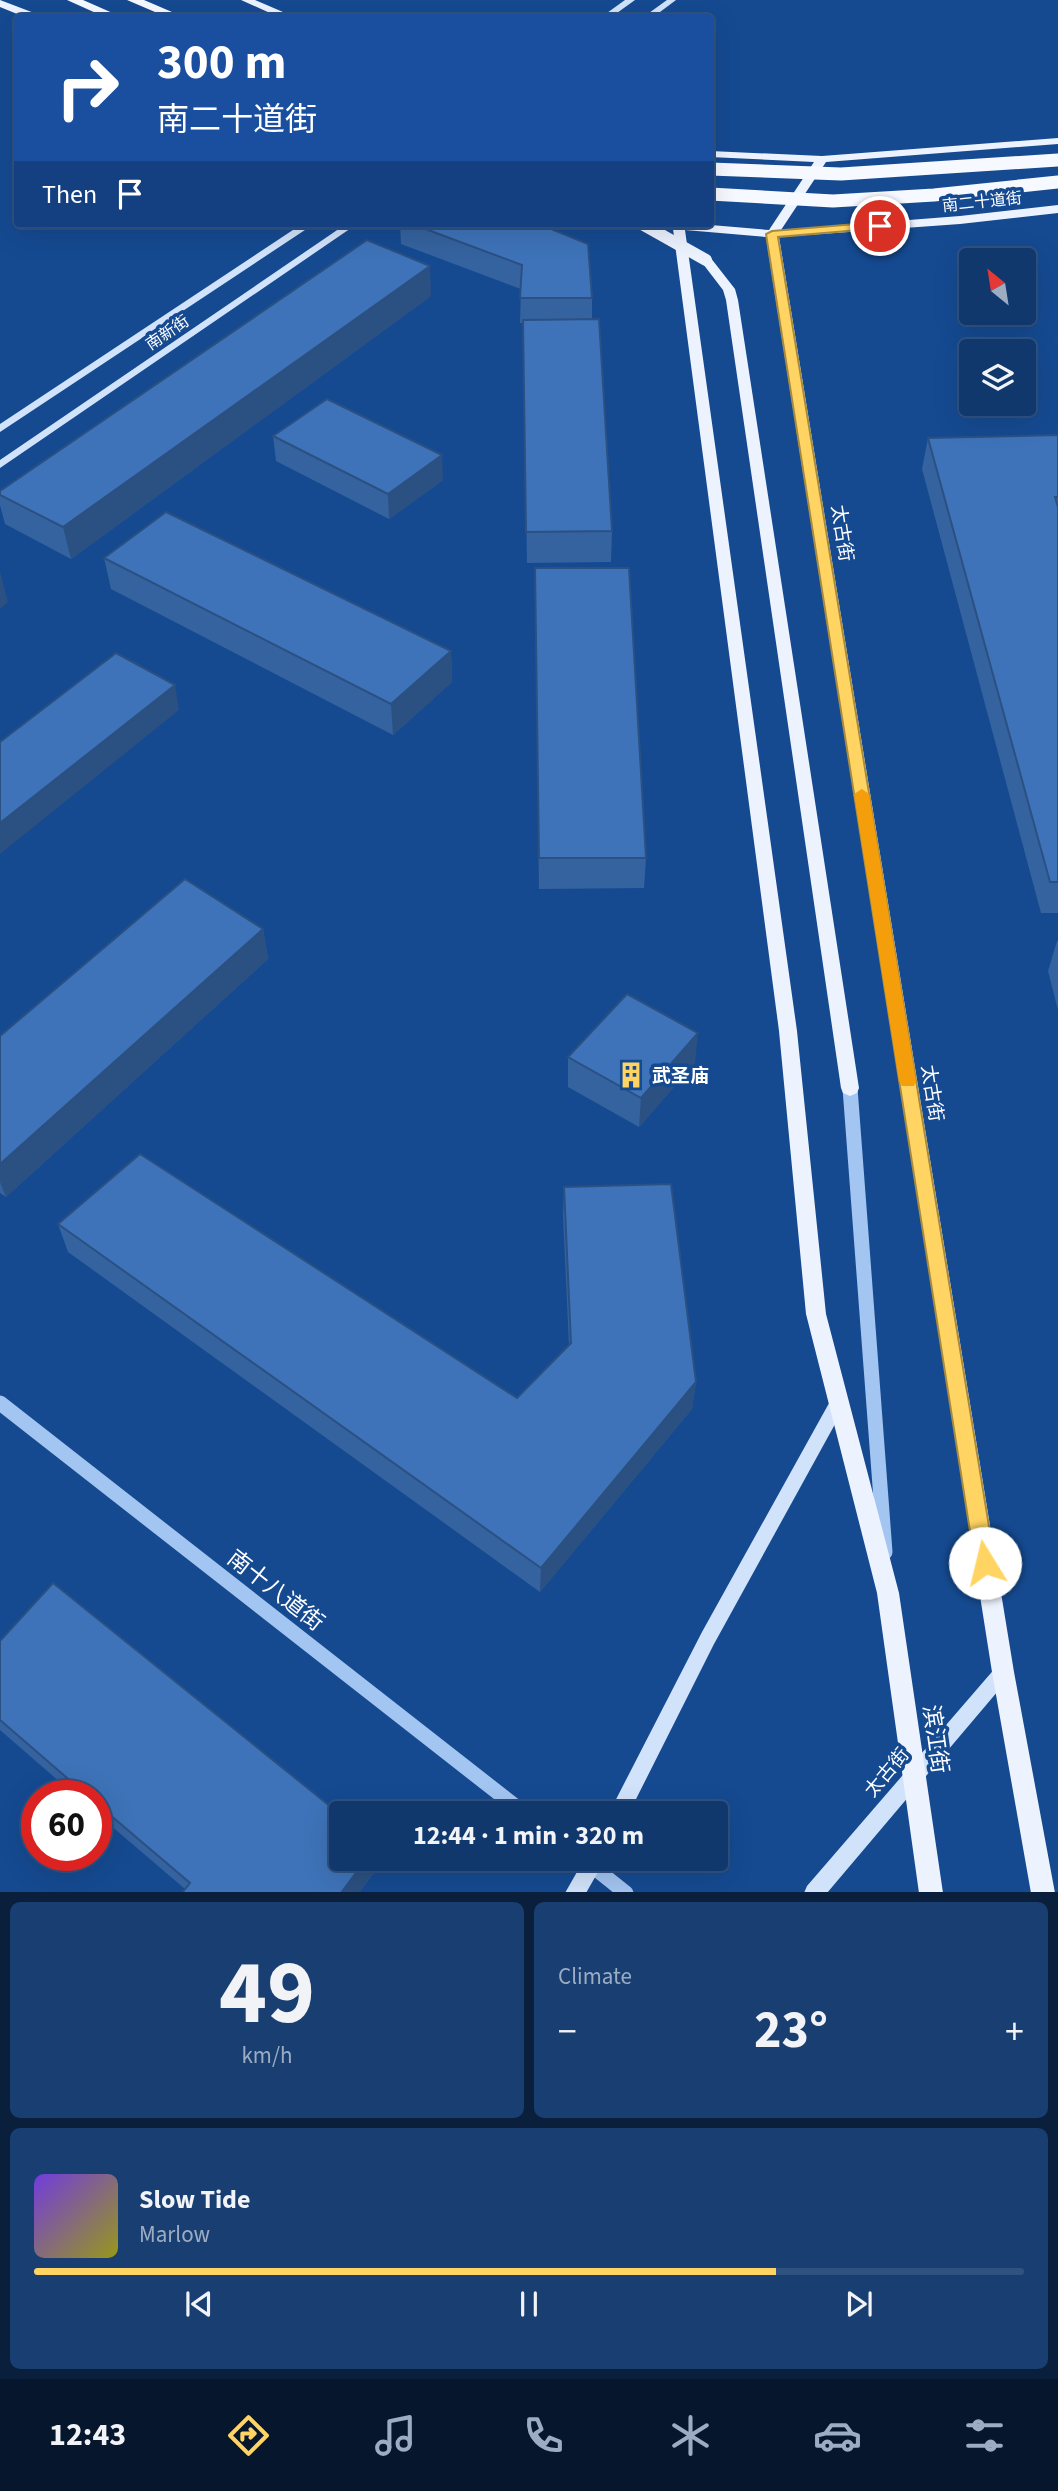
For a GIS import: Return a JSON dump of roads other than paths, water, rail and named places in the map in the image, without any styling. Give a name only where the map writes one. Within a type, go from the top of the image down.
[{"type":"highway","points":[[73,0],[109,14]]},
{"type":"highway","points":[[133,0],[170,14]]},
{"type":"highway","points":[[714,168],[767,174],[837,176],[1058,160]]},
{"type":"highway","points":[[714,194],[834,201],[934,195],[1058,182]]},
{"type":"main road","points":[[246,0],[282,14]]},
{"type":"main road","points":[[610,14],[631,0]]},
{"type":"main road","points":[[652,14],[673,0]]},
{"type":"main road","points":[[0,3],[28,14]]},
{"type":"main road","points":[[714,154],[822,159],[1058,141]]},
{"type":"main road","points":[[772,234],[822,159]]},
{"type":"main road","name":"南二十道街","points":[[709,228],[772,234],[960,220],[1058,209]]},
{"type":"main road","name":"南新街","points":[[0,429],[303,228]]},
{"type":"main road","name":"南新街","points":[[0,465],[346,228]]},
{"type":"main road","points":[[649,228],[706,260],[729,289],[732,300],[850,1088]]},
{"type":"main road","points":[[677,228],[788,1031],[816,1314],[888,1593]]},
{"type":"main road","name":"太古街","points":[[772,234],[1003,1672],[814,1892]]},
{"type":"main road","points":[[626,1801],[708,1638],[839,1401]]},
{"type":"main road","name":"滨江街","points":[[888,1593],[931,1892]]},
{"type":"main road","points":[[1003,1672],[1043,1892]]},
{"type":"main road","points":[[575,1892],[585,1871]]},
{"type":"street","points":[[850,1088],[888,1593]]},
{"type":"street","name":"南十八道街","points":[[0,1403],[509,1801]]},
{"type":"street","points":[[602,1871],[626,1892]]},
{"type":"place","name":"武圣庙","points":[[631,1075]]}]
